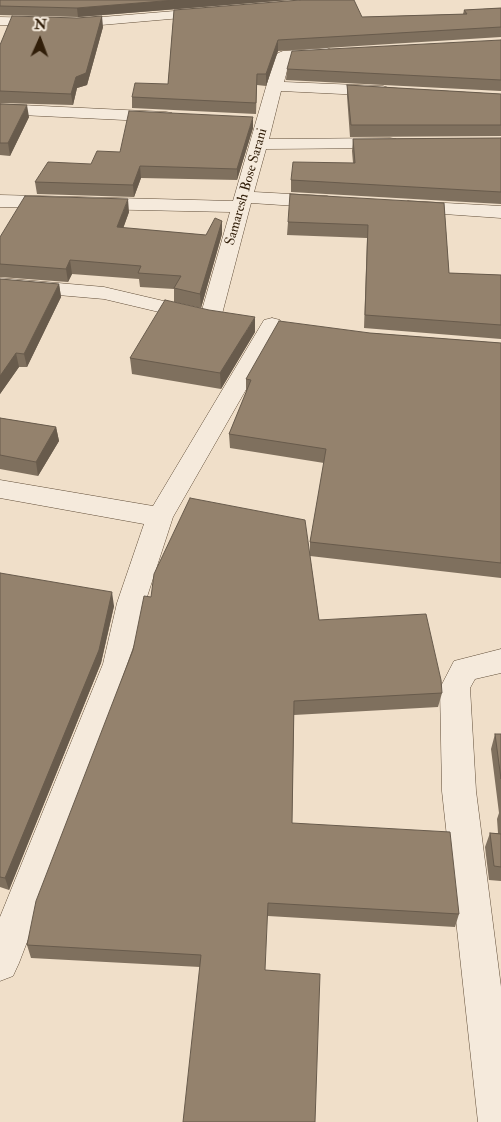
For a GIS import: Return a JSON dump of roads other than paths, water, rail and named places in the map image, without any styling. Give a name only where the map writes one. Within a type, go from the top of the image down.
[{"type":"street","points":[[0,22],[78,23],[223,11]]},
{"type":"street","name":"Samaresh Bose Sarani","points":[[0,284],[104,293],[219,319],[243,202],[283,56],[343,52]]},
{"type":"street","points":[[275,86],[401,92]]},
{"type":"street","points":[[0,109],[178,117]]},
{"type":"street","points":[[246,120],[265,121]]},
{"type":"street","points":[[259,144],[407,143]]},
{"type":"street","points":[[0,201],[343,203]]},
{"type":"street","points":[[392,206],[501,212]]},
{"type":"street","points":[[0,963],[118,664],[131,603],[160,517],[272,325]]},
{"type":"street","points":[[0,489],[160,517]]},
{"type":"street","points":[[498,1122],[459,791],[455,688],[465,670],[501,661]]}]
